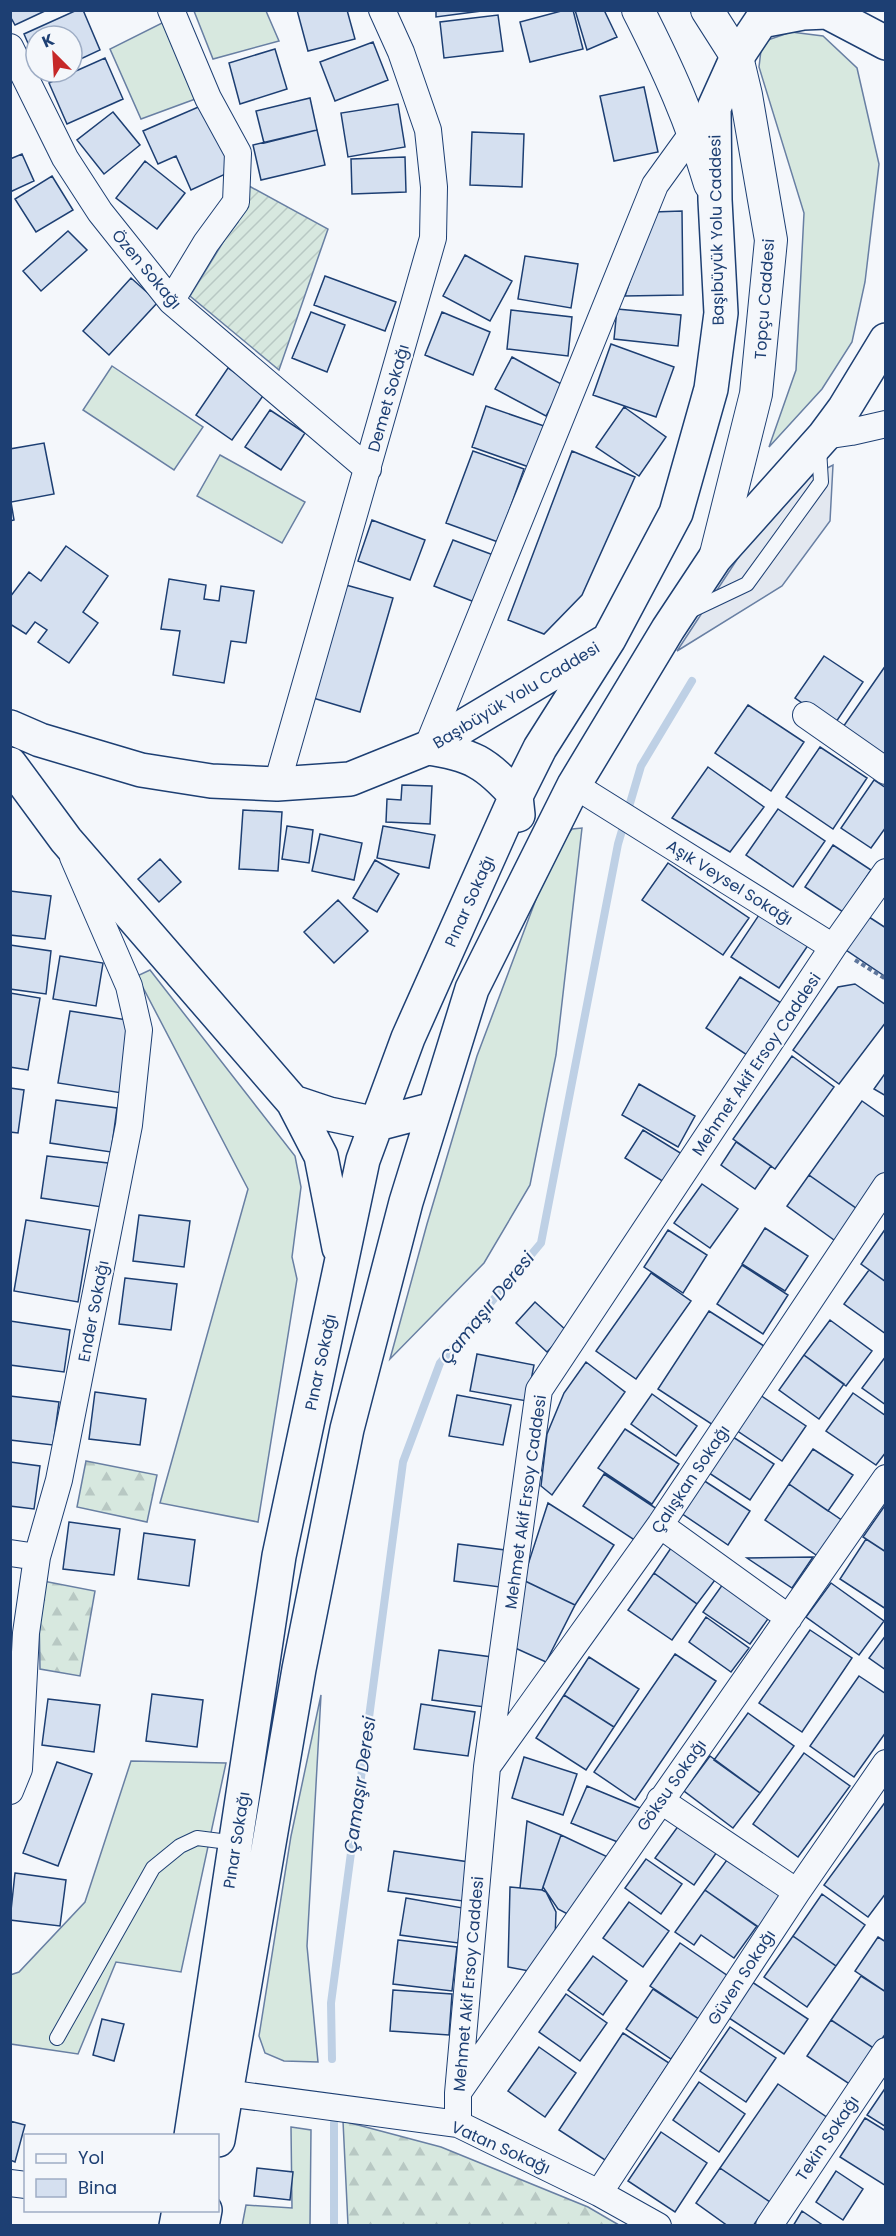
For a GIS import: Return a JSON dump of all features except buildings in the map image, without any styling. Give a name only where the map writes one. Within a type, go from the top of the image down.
[{"type":"main road","name":"Başıbüyük Yolu Caddesi","points":[[10,727],[40,740],[141,770],[211,781],[278,784],[350,779],[427,748],[609,639],[676,513],[711,389],[721,313],[715,200],[714,108],[737,57],[767,16],[827,12],[884,40]]},
{"type":"main road","points":[[293,1102],[329,1114],[376,1124],[434,1109],[472,989],[574,785],[715,558],[821,439],[844,409],[885,340]]},
{"type":"main road","name":"Pınar Sokağı","points":[[191,2134],[279,1556],[363,1160],[408,1038],[516,796],[540,748],[609,639]]},
{"type":"main road","points":[[427,748],[456,752],[483,764],[516,796],[522,854],[510,912]]},
{"type":"main road","points":[[10,764],[66,840],[293,1102],[321,1156],[341,1262]]},
{"type":"main road","name":"Pınar Sokağı","points":[[219,2134],[299,1669],[347,1428],[406,1202],[434,1109]]},
{"type":"street","points":[[171,10],[208,98],[238,153],[236,202],[206,243],[171,301]]},
{"type":"street","name":"Demet Sokağı","points":[[278,784],[434,238],[434,187],[428,130],[401,52],[382,10]]},
{"type":"street","points":[[638,10],[668,69],[694,131],[715,200]]},
{"type":"street","name":"Topçu Caddesi","points":[[707,10],[737,57],[746,95],[771,240],[756,394],[715,558]]},
{"type":"street","name":"Özen Sokağı","points":[[10,47],[65,158],[100,212],[171,301],[368,469]]},
{"type":"street","points":[[427,748],[655,185],[694,131]]},
{"type":"street","points":[[821,439],[885,424]]},
{"type":"street","points":[[806,715],[885,771]]},
{"type":"street","name":"Aşık Veysel Sokağı","points":[[574,785],[834,947]]},
{"type":"street","name":"Ender Sokağı","points":[[10,1791],[19,1769],[26,1633],[20,1598],[37,1557],[59,1480],[129,1125],[140,1030],[129,986],[66,840]]},
{"type":"street","name":"Mehmet Akif Ersoy Caddesi","points":[[458,2124],[458,2093],[487,1767],[539,1390],[885,872]]},
{"type":"street","name":"Çalışkan Sokağı","points":[[487,1767],[660,1525],[885,1186]]},
{"type":"street","name":"Göksu Sokağı","points":[[458,2093],[885,1478]]},
{"type":"street","points":[[660,1525],[789,1618]]},
{"type":"street","points":[[10,1553],[37,1557]]},
{"type":"street","name":"Güven Sokağı","points":[[599,2193],[797,1892],[885,1763]]},
{"type":"street","points":[[660,1800],[797,1892]]},
{"type":"street","name":"Tekin Sokağı","points":[[769,2226],[885,2051]]},
{"type":"street","name":"Vatan Sokağı","points":[[226,2093],[458,2124],[599,2193],[657,2226]]},
{"type":"lane","points":[[676,618],[747,584],[821,482],[821,439]]},
{"type":"lane","points":[[57,2038],[153,1868],[180,1846],[197,1838],[236,1843]]},
{"type":"path","points":[[834,947],[885,979]]},
{"type":"green space","points":[[194,11],[266,11],[279,41],[213,59]]},
{"type":"green space","points":[[164,22],[198,98],[141,119],[110,49]]},
{"type":"green space","points":[[791,32],[823,36],[857,68],[879,164],[865,282],[852,342],[822,389],[769,447],[796,370],[804,213],[759,67],[762,42]]},
{"type":"green space","points":[[249,186],[328,229],[279,370],[190,296],[238,222]]},
{"type":"green space","points":[[112,366],[203,427],[174,470],[83,410]]},
{"type":"green space","points":[[220,455],[305,502],[282,543],[197,496]]},
{"type":"green space","points":[[582,828],[556,1055],[530,1185],[484,1263],[390,1359],[477,1056],[553,854],[572,829]]},
{"type":"green space","points":[[150,970],[295,1156],[301,1187],[292,1257],[297,1279],[258,1522],[160,1503],[248,1189],[137,976]]},
{"type":"green space","points":[[86,1461],[157,1475],[147,1522],[77,1507]]},
{"type":"green space","points":[[43,1581],[95,1591],[80,1676],[40,1669],[39,1611]]},
{"type":"green space","points":[[321,1695],[307,1946],[318,2062],[284,2061],[265,2053],[259,2036],[291,1836]]},
{"type":"green space","points":[[131,1761],[226,1763],[181,1972],[116,1962],[78,2054],[11,2044],[10,1975],[19,1972],[85,1902]]},
{"type":"green space","points":[[343,2121],[441,2147],[588,2207],[619,2225],[348,2225]]},
{"type":"green space","points":[[291,2127],[311,2130],[310,2225],[242,2226],[246,2205],[292,2208]]},
{"type":"shaded area","points":[[833,465],[830,521],[782,586],[677,651],[782,491]]},
{"type":"waterway","name":"Çamaşır Deresi","points":[[332,2059],[331,2003],[403,1462],[440,1363],[541,1243],[618,844],[641,766],[692,681]]},
{"type":"waterway","points":[[334,2123],[334,2226]]}]
